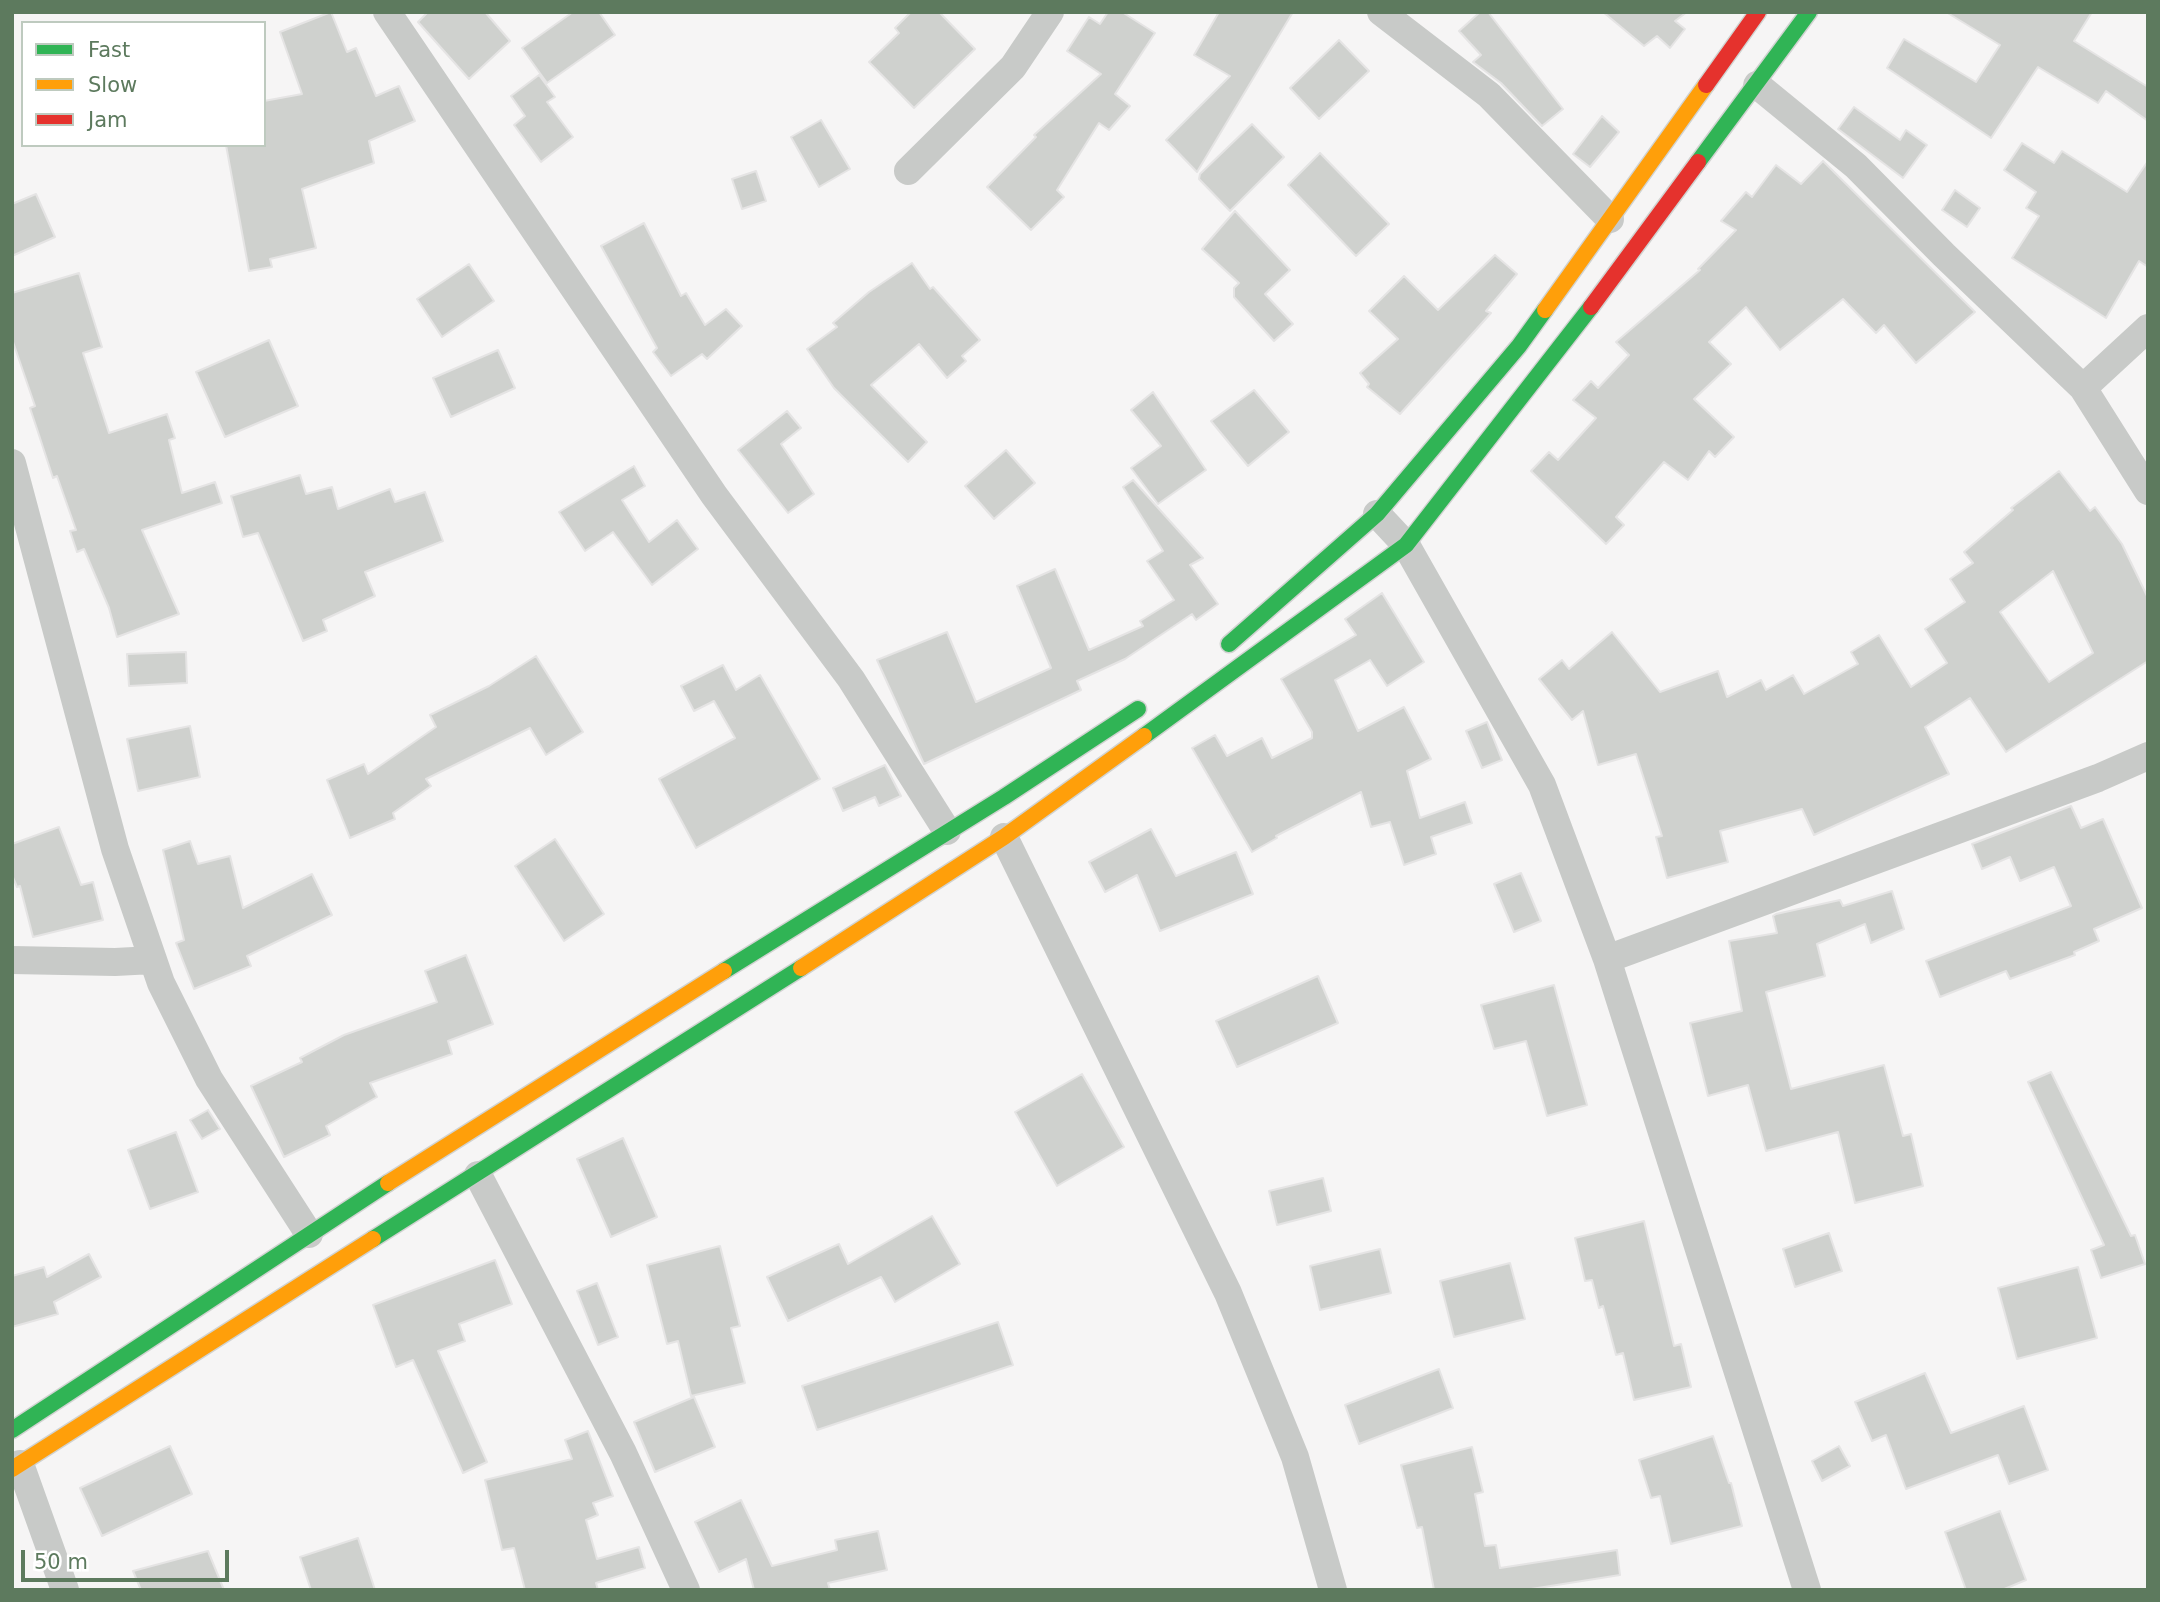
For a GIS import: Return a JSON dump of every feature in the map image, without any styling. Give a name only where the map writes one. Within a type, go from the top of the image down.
[{"type":"street","points":[[908,171],[1013,68],[1050,12]]},
{"type":"street","points":[[1381,12],[1489,95],[1610,219]]},
{"type":"street","points":[[1217,653],[1377,514],[1518,346],[1758,12]]},
{"type":"street","points":[[65,1590],[16,1466],[478,1175],[1004,837],[1406,545],[1551,360],[1809,12]]},
{"type":"street","points":[[400,18],[714,495],[851,679],[947,831]]},
{"type":"street","points":[[1757,85],[1856,166],[1944,256],[2083,388],[2148,491]]},
{"type":"street","points":[[2083,388],[2148,328]]},
{"type":"street","points":[[12,463],[115,849],[153,960],[209,1079],[309,1234]]},
{"type":"street","points":[[1377,514],[1406,545],[1542,785],[1607,959],[1807,1590]]},
{"type":"street","points":[[12,1430],[309,1234],[1154,699]]},
{"type":"street","points":[[1607,959],[2098,778],[2148,756]]},
{"type":"street","points":[[1004,837],[1228,1293],[1296,1457],[1333,1590]]},
{"type":"street","points":[[12,960],[153,960]]},
{"type":"street","points":[[478,1175],[623,1453],[686,1590]]},
{"type":"building","points":[[331,12],[347,52],[356,48],[376,96],[399,86],[415,121],[369,141],[374,163],[302,189],[316,248],[270,259],[272,267],[249,271],[226,147],[266,147],[266,101],[302,94],[280,32]]},
{"type":"building","points":[[428,12],[485,12],[510,41],[469,79],[418,22]]},
{"type":"building","points":[[573,12],[599,12],[615,35],[547,83],[522,48]]},
{"type":"building","points":[[911,12],[939,12],[975,49],[914,108],[869,62],[899,33],[895,28]]},
{"type":"building","points":[[1108,12],[1122,12],[1155,33],[1115,94],[1130,106],[1109,130],[1099,123],[1057,190],[1064,197],[1031,230],[987,187],[1036,137],[1034,135],[1101,74],[1067,51],[1089,17],[1100,24]]},
{"type":"building","points":[[1219,12],[1293,12],[1197,172],[1166,140],[1230,76],[1194,55]]},
{"type":"building","points":[[1480,12],[1488,12],[1563,109],[1542,126],[1501,83],[1473,62],[1481,55],[1459,31]]},
{"type":"building","points":[[1603,12],[1687,12],[1675,21],[1685,29],[1670,48],[1657,36],[1644,46]]},
{"type":"building","points":[[1946,12],[2092,12],[2074,41],[2148,87],[2148,121],[2106,91],[2098,103],[2038,67],[1991,138],[1887,68],[1904,39],[1976,82],[2000,45]]},
{"type":"building","points":[[1339,40],[1369,71],[1319,119],[1290,88]]},
{"type":"building","points":[[539,75],[555,97],[547,102],[573,137],[541,162],[514,125],[525,116],[511,96]]},
{"type":"building","points":[[1854,107],[1900,140],[1906,130],[1927,145],[1903,178],[1838,129]]},
{"type":"building","points":[[1602,116],[1619,132],[1590,167],[1573,154]]},
{"type":"building","points":[[821,120],[850,169],[819,187],[791,137]]},
{"type":"building","points":[[1252,124],[1284,157],[1230,211],[1199,179],[1200,174]]},
{"type":"building","points":[[2022,143],[2054,163],[2062,151],[2127,192],[2148,161],[2148,267],[2139,261],[2106,318],[2012,258],[2039,216],[2026,208],[2036,192],[2004,170]]},
{"type":"building","points":[[1320,153],[1389,224],[1356,256],[1288,185]]},
{"type":"building","points":[[1823,161],[1975,312],[1916,363],[1884,325],[1876,333],[1843,299],[1780,350],[1746,307],[1709,342],[1731,364],[1694,399],[1734,437],[1715,457],[1709,451],[1688,480],[1664,462],[1616,517],[1624,525],[1606,544],[1531,471],[1549,452],[1558,460],[1596,418],[1573,400],[1591,381],[1598,388],[1629,355],[1616,342],[1700,270],[1698,269],[1736,230],[1721,221],[1746,192],[1752,197],[1776,165],[1801,184]]},
{"type":"building","points":[[756,171],[766,201],[742,209],[732,179]]},
{"type":"building","points":[[1955,190],[1980,208],[1967,227],[1942,210]]},
{"type":"building","points":[[36,194],[55,237],[12,256],[12,204]]},
{"type":"building","points":[[1235,211],[1290,270],[1265,294],[1293,324],[1274,341],[1234,297],[1234,288],[1239,283],[1202,249]]},
{"type":"building","points":[[644,223],[681,296],[686,293],[705,325],[726,309],[742,326],[707,359],[702,354],[671,376],[653,352],[657,348],[601,246]]},
{"type":"building","points":[[1495,255],[1517,274],[1486,311],[1491,313],[1400,414],[1367,387],[1369,384],[1360,373],[1398,339],[1369,311],[1404,276],[1438,310]]},
{"type":"building","points":[[912,263],[930,289],[933,287],[980,340],[962,356],[966,361],[947,378],[919,344],[871,385],[927,442],[908,462],[834,388],[807,349],[837,327],[833,323],[869,292]]},
{"type":"building","points":[[469,264],[494,301],[442,337],[417,299]]},
{"type":"building","points":[[79,273],[102,347],[83,353],[109,433],[167,414],[175,438],[169,440],[182,493],[215,482],[222,503],[142,530],[179,614],[117,637],[109,608],[84,549],[77,552],[70,531],[76,530],[57,476],[53,478],[30,408],[35,406],[12,339],[12,293]]},
{"type":"building","points":[[269,340],[298,406],[225,437],[196,372]]},
{"type":"building","points":[[498,350],[515,388],[451,417],[433,378]]},
{"type":"building","points":[[1254,390],[1289,432],[1248,466],[1211,421]]},
{"type":"building","points":[[1153,392],[1206,470],[1158,504],[1131,468],[1161,446],[1131,410]]},
{"type":"building","points":[[787,411],[801,428],[781,444],[814,494],[788,513],[738,450]]},
{"type":"building","points":[[1006,450],[1035,483],[994,519],[965,486]]},
{"type":"building","points":[[634,466],[645,486],[622,500],[649,542],[677,520],[698,549],[652,585],[613,532],[585,551],[559,512]]},
{"type":"building","points":[[2059,471],[2090,511],[2095,507],[2122,544],[2148,598],[2148,661],[2006,752],[1970,698],[1925,727],[1949,774],[1814,835],[1802,809],[1720,831],[1728,862],[1667,878],[1656,837],[1662,836],[1636,754],[1598,765],[1583,711],[1572,720],[1539,679],[1562,660],[1569,669],[1612,632],[1660,692],[1718,671],[1727,697],[1761,680],[1766,690],[1793,675],[1804,694],[1858,664],[1851,652],[1879,635],[1911,687],[1947,663],[1925,629],[1965,602],[1950,579],[1973,563],[1964,552],[2013,510],[2011,508]],"holes":[[[2053,571],[2093,653],[2049,682],[2000,612]]]},
{"type":"building","points":[[300,475],[306,494],[332,487],[338,509],[390,489],[395,502],[425,492],[443,541],[365,572],[375,596],[323,620],[327,631],[303,641],[258,533],[243,537],[231,496]]},
{"type":"building","points":[[1133,480],[1203,558],[1190,565],[1218,604],[1196,620],[1192,614],[1125,659],[1077,681],[1081,690],[924,764],[877,660],[947,632],[976,702],[1051,668],[1017,586],[1055,569],[1089,650],[1143,626],[1140,621],[1174,600],[1147,561],[1163,551],[1123,487]]},
{"type":"building","points":[[1382,593],[1424,662],[1387,686],[1370,660],[1335,680],[1358,731],[1404,707],[1431,759],[1407,771],[1420,818],[1465,802],[1472,823],[1431,837],[1436,854],[1404,865],[1390,822],[1371,827],[1361,792],[1276,836],[1277,838],[1252,852],[1192,748],[1215,735],[1227,756],[1262,738],[1272,758],[1312,738],[1312,732],[1281,679],[1356,635],[1345,619]]},
{"type":"building","points":[[186,652],[187,683],[129,686],[127,654]]},
{"type":"building","points":[[536,656],[583,732],[546,755],[530,728],[426,779],[431,786],[393,813],[395,819],[350,838],[327,780],[364,764],[368,774],[436,727],[430,715],[489,686]]},
{"type":"building","points":[[723,665],[736,690],[760,675],[820,779],[696,848],[659,779],[735,738],[714,701],[694,711],[681,686]]},
{"type":"building","points":[[1487,722],[1502,760],[1482,768],[1466,731]]},
{"type":"building","points":[[190,726],[200,777],[138,791],[127,739]]},
{"type":"building","points":[[885,765],[901,796],[879,806],[875,797],[843,811],[833,788]]},
{"type":"building","points":[[2071,806],[2081,828],[2103,819],[2142,908],[2094,929],[2099,941],[2074,952],[2075,955],[2010,979],[2006,971],[1940,997],[1926,961],[2071,906],[2054,867],[2020,881],[2010,857],[1982,869],[1972,844]]},
{"type":"building","points":[[59,827],[81,885],[93,882],[103,920],[33,937],[20,886],[17,887],[12,875],[12,844]]},
{"type":"building","points":[[1151,829],[1176,876],[1236,852],[1253,894],[1160,931],[1137,875],[1105,892],[1089,862]]},
{"type":"building","points":[[555,839],[604,914],[564,941],[515,866]]},
{"type":"building","points":[[190,841],[198,864],[230,856],[243,908],[312,874],[332,915],[247,956],[251,966],[194,989],[176,943],[184,940],[163,850]]},
{"type":"building","points":[[1521,873],[1541,921],[1514,932],[1494,884]]},
{"type":"building","points":[[1892,891],[1904,929],[1871,943],[1865,924],[1817,944],[1825,976],[1766,992],[1791,1089],[1884,1065],[1903,1136],[1911,1134],[1923,1186],[1855,1203],[1838,1132],[1766,1151],[1748,1085],[1708,1096],[1690,1023],[1742,1011],[1729,941],[1777,933],[1773,916],[1776,914],[1840,900],[1843,906]]},
{"type":"building","points":[[466,955],[493,1024],[448,1041],[452,1054],[370,1083],[377,1097],[326,1126],[330,1135],[284,1157],[251,1086],[302,1062],[300,1058],[344,1035],[437,1002],[425,971]]},
{"type":"building","points":[[1318,976],[1338,1023],[1237,1067],[1216,1021]]},
{"type":"building","points":[[1554,985],[1587,1105],[1547,1116],[1526,1041],[1494,1049],[1481,1005]]},
{"type":"building","points":[[2051,1072],[2131,1236],[2135,1235],[2145,1264],[2101,1278],[2091,1250],[2104,1245],[2028,1082]]},
{"type":"building","points":[[1082,1074],[1124,1147],[1057,1186],[1015,1112]]},
{"type":"building","points":[[208,1110],[220,1129],[202,1139],[190,1120]]},
{"type":"building","points":[[176,1132],[198,1192],[150,1209],[128,1150]]},
{"type":"building","points":[[623,1138],[657,1217],[611,1237],[577,1159]]},
{"type":"building","points":[[1323,1178],[1331,1211],[1277,1225],[1269,1191]]},
{"type":"building","points":[[932,1216],[960,1264],[895,1302],[881,1277],[788,1321],[767,1277],[839,1244],[848,1264]]},
{"type":"building","points":[[1644,1221],[1674,1346],[1681,1344],[1691,1387],[1634,1400],[1623,1353],[1616,1355],[1603,1306],[1599,1308],[1592,1280],[1585,1281],[1575,1238]]},
{"type":"building","points":[[1829,1233],[1842,1271],[1795,1287],[1783,1249]]},
{"type":"building","points":[[720,1246],[740,1326],[731,1328],[745,1383],[691,1396],[678,1341],[667,1344],[647,1265]]},
{"type":"building","points":[[1380,1249],[1391,1293],[1320,1310],[1310,1266]]},
{"type":"building","points":[[89,1254],[101,1277],[54,1302],[58,1314],[12,1327],[12,1276],[44,1267],[47,1277]]},
{"type":"building","points":[[495,1260],[512,1304],[459,1324],[465,1341],[438,1351],[487,1462],[463,1473],[413,1360],[396,1367],[373,1305]]},
{"type":"building","points":[[1510,1263],[1525,1319],[1454,1337],[1440,1281]]},
{"type":"building","points":[[2078,1267],[2097,1338],[2017,1359],[1998,1288]]},
{"type":"building","points":[[597,1283],[618,1337],[598,1345],[577,1291]]},
{"type":"building","points":[[998,1322],[1013,1365],[817,1430],[802,1386]]},
{"type":"building","points":[[1439,1369],[1453,1408],[1359,1444],[1345,1405]]},
{"type":"building","points":[[1925,1373],[1951,1433],[2024,1406],[2048,1470],[2009,1484],[1998,1455],[1906,1489],[1886,1435],[1872,1441],[1855,1402]]},
{"type":"building","points":[[694,1397],[715,1447],[655,1472],[634,1422]]},
{"type":"building","points":[[588,1431],[613,1496],[593,1503],[598,1515],[586,1520],[597,1559],[639,1547],[645,1568],[596,1583],[598,1590],[525,1590],[514,1548],[502,1550],[485,1480],[572,1459],[565,1440]]},
{"type":"building","points":[[1713,1436],[1731,1483],[1742,1526],[1671,1544],[1660,1496],[1651,1498],[1639,1460]]},
{"type":"building","points":[[170,1446],[192,1494],[102,1536],[80,1488]]},
{"type":"building","points":[[1839,1446],[1850,1466],[1822,1481],[1812,1461]]},
{"type":"building","points":[[1472,1447],[1483,1492],[1475,1494],[1485,1546],[1496,1545],[1500,1568],[1617,1550],[1620,1575],[1525,1590],[1434,1590],[1422,1527],[1417,1528],[1401,1465]]},
{"type":"building","points":[[741,1500],[772,1566],[837,1550],[835,1540],[878,1531],[887,1570],[828,1583],[830,1590],[754,1590],[746,1559],[719,1572],[695,1522]]},
{"type":"building","points":[[2000,1511],[2026,1580],[2002,1590],[1966,1590],[1945,1532]]},
{"type":"building","points":[[358,1538],[375,1590],[311,1590],[300,1557]]},
{"type":"building","points":[[208,1551],[224,1590],[141,1590],[133,1571]]},
{"type":"traffic: fast","points":[[1698,162],[1809,12]]},
{"type":"traffic: fast","points":[[1144,736],[1406,545],[1591,307]]},
{"type":"traffic: fast","points":[[1229,644],[1377,514],[1519,346],[1545,310]]},
{"type":"traffic: fast","points":[[724,971],[1004,797],[1138,709]]},
{"type":"traffic: fast","points":[[373,1239],[801,968]]},
{"type":"traffic: fast","points":[[12,1430],[388,1183]]},
{"type":"traffic: slow","points":[[1545,310],[1706,85]]},
{"type":"traffic: slow","points":[[801,968],[1004,837],[1144,736]]},
{"type":"traffic: slow","points":[[388,1183],[724,971]]},
{"type":"traffic: slow","points":[[12,1469],[373,1239]]},
{"type":"traffic: jam","points":[[1706,85],[1758,12]]},
{"type":"traffic: jam","points":[[1591,307],[1698,162]]}]
